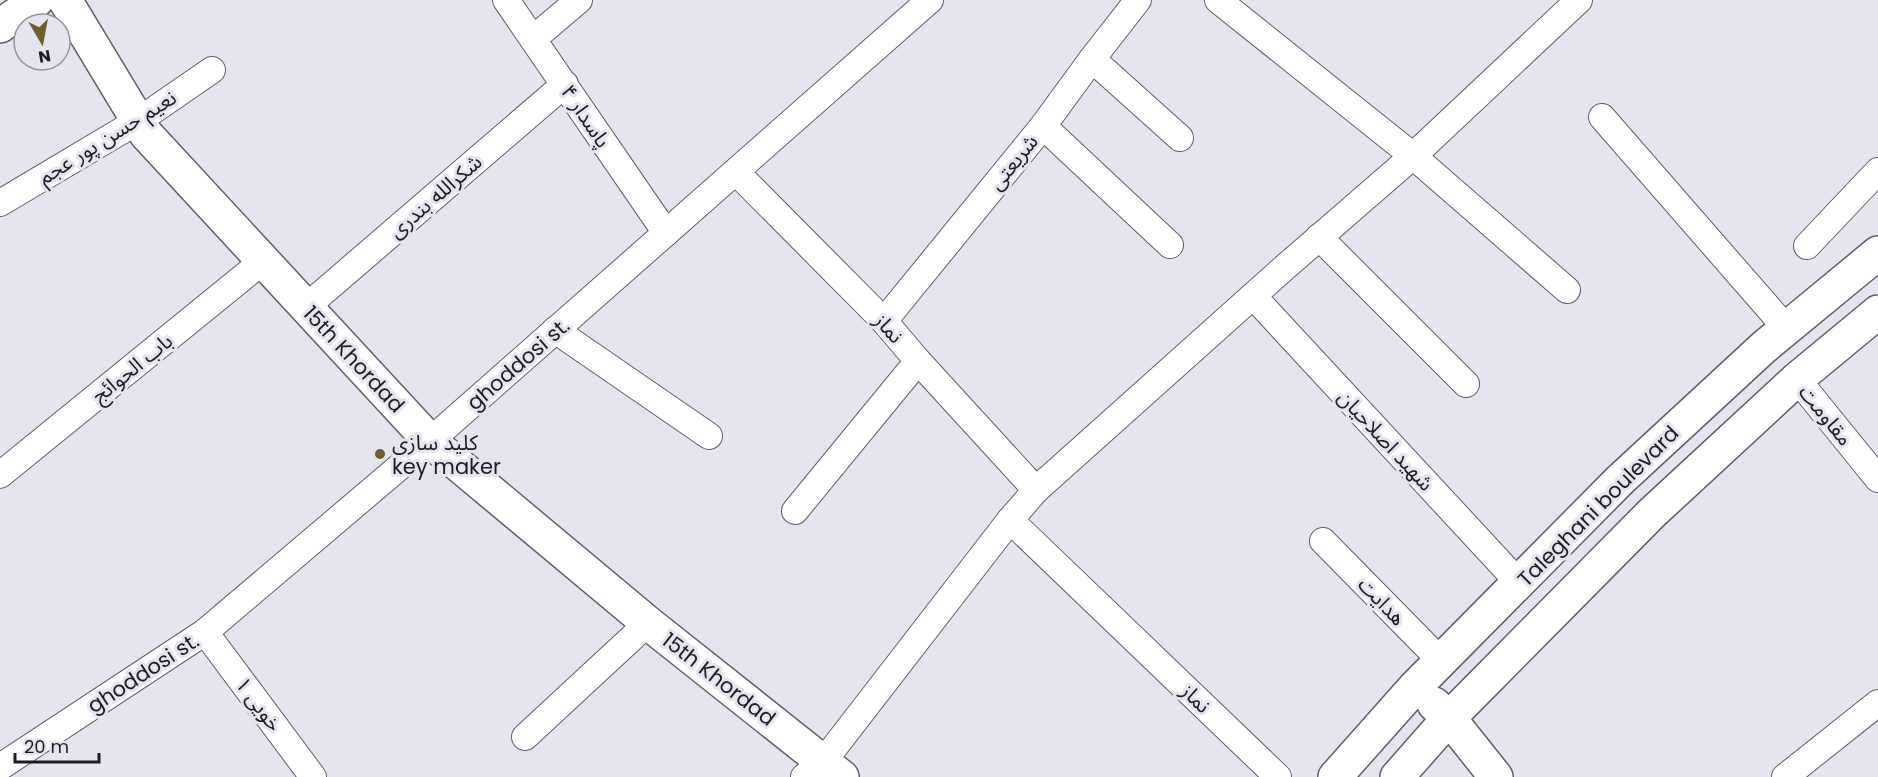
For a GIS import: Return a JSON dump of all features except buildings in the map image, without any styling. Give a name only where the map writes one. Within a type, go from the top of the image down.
[{"type":"main road","points":[[0,26],[37,0]]},
{"type":"main road","name":"15th Khordad","points":[[65,0],[146,134],[430,441],[823,772]]},
{"type":"main road","name":"Taleghani boulevard","points":[[1335,777],[1415,687],[1620,480],[1755,355],[1878,253]]},
{"type":"main road","name":"Taleghani boulevard","points":[[1396,777],[1449,718],[1652,513],[1797,379],[1878,312]]},
{"type":"main road","points":[[1415,687],[1449,718],[1496,777]]},
{"type":"street","name":"پاسدار ۴","points":[[506,0],[666,233]]},
{"type":"street","points":[[534,39],[579,0]]},
{"type":"street","name":"ghoddosi st.","points":[[0,767],[205,632],[430,441],[930,0]]},
{"type":"street","name":"شریعتی","points":[[884,321],[1043,126],[1138,0]]},
{"type":"street","points":[[1218,0],[1413,156],[1567,290]]},
{"type":"street","points":[[823,772],[1010,520],[1036,490],[1413,156],[1579,0]]},
{"type":"street","points":[[1092,59],[1180,138]]},
{"type":"street","name":"نعیم حسن پور عجم","points":[[0,203],[138,121],[212,70]]},
{"type":"street","name":"شکرالله بندری","points":[[306,307],[565,84]]},
{"type":"street","points":[[1602,117],[1786,328]]},
{"type":"street","points":[[1043,126],[1170,245]]},
{"type":"street","points":[[1807,246],[1878,171]]},
{"type":"street","name":"نماز","points":[[736,172],[884,321],[1036,490]]},
{"type":"street","points":[[1319,237],[1466,384]]},
{"type":"street","name":"باب الحوائج","points":[[0,475],[263,261]]},
{"type":"street","name":"شهید اصلاحیان","points":[[1253,296],[1519,584]]},
{"type":"street","points":[[555,330],[709,436]]},
{"type":"street","points":[[795,511],[918,361]]},
{"type":"street","name":"مقاومت","points":[[1797,379],[1878,479]]},
{"type":"street","name":"نماز","points":[[1010,520],[1278,777]]},
{"type":"street","name":"هدایت","points":[[1323,541],[1441,661]]},
{"type":"street","points":[[525,737],[648,623]]},
{"type":"street","name":"خویی ۱","points":[[205,632],[313,777]]},
{"type":"street","points":[[1785,777],[1878,702]]},
{"type":"place","name":"کلید سازی key maker","points":[[380,454]]}]
